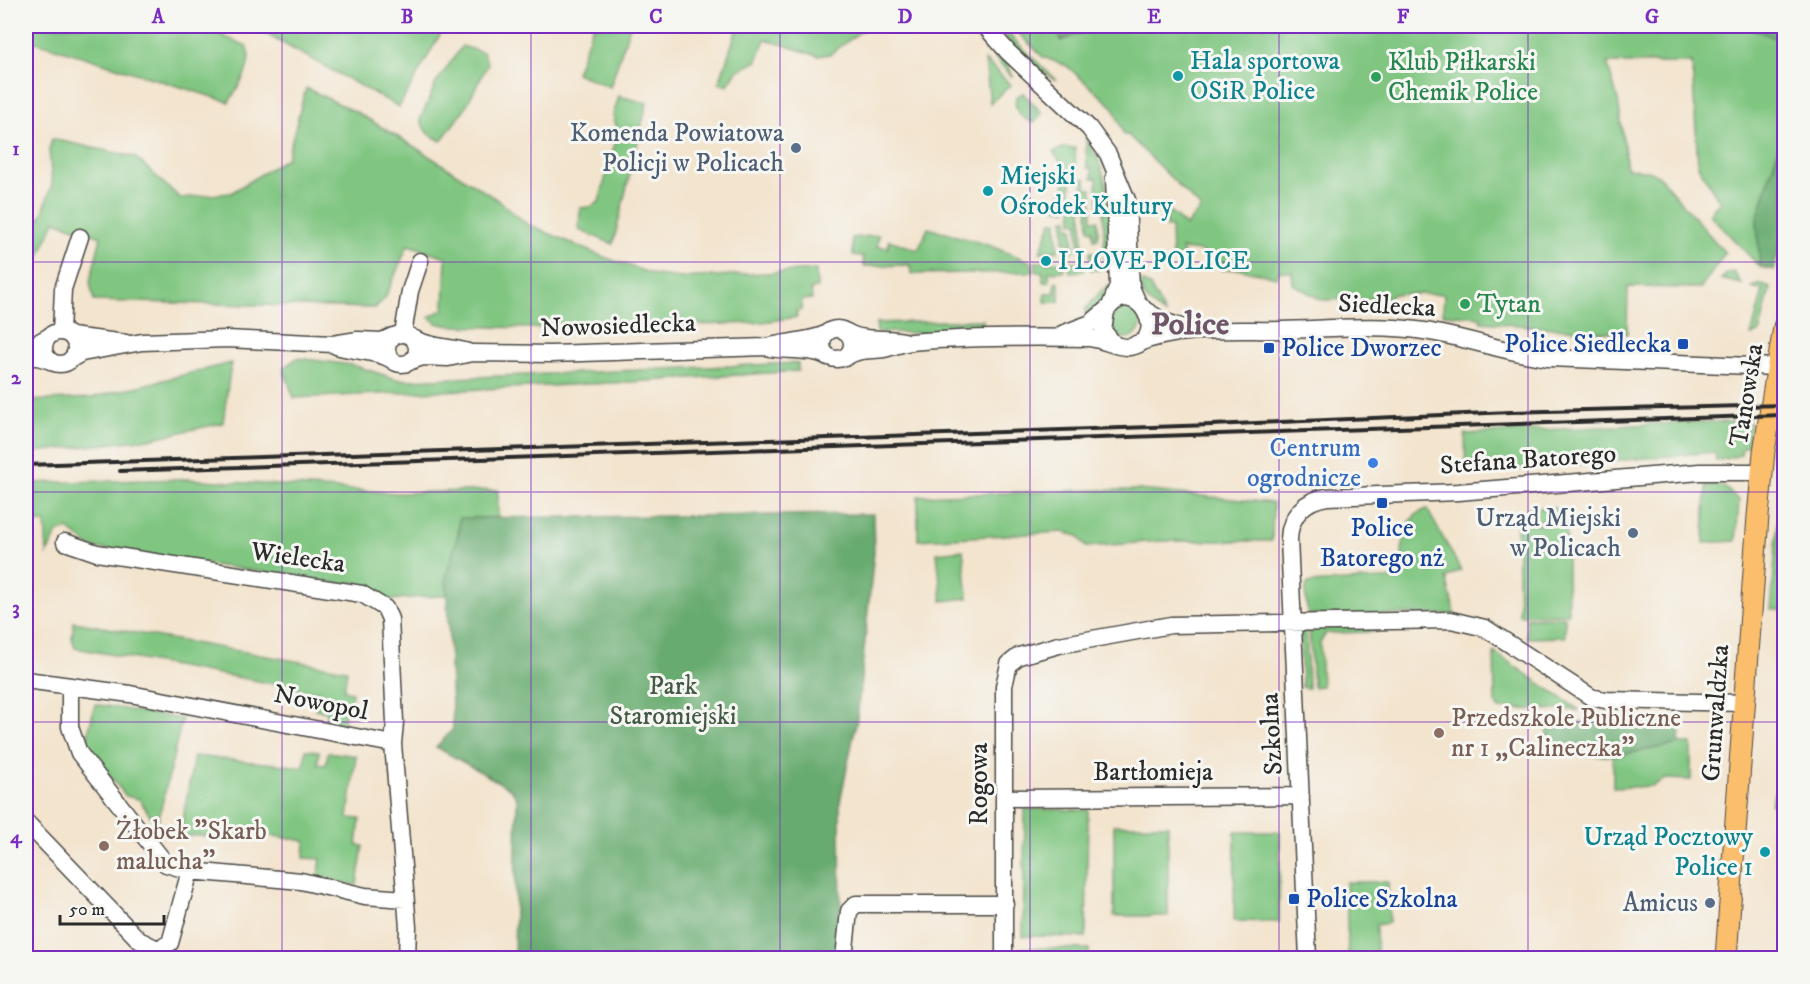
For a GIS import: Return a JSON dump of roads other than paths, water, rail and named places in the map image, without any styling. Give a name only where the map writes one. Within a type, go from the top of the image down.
[{"type":"main road","name":"Tanowska","points":[[1763,472],[1785,327]]},
{"type":"main road","name":"Grunwaldzka","points":[[1726,958],[1763,472]]},
{"type":"street","points":[[985,26],[1008,52],[1093,133],[1112,165],[1128,203],[1131,287],[1142,306],[1149,329],[1144,338],[1127,347],[1114,344],[1107,337],[1103,327],[1103,317],[1118,286],[1112,165]]},
{"type":"street","points":[[51,361],[44,350],[60,335],[63,289],[80,237]]},
{"type":"street","points":[[392,360],[387,348],[403,336],[409,295],[420,261]]},
{"type":"street","points":[[1109,307],[1125,299],[1142,306]]},
{"type":"street","name":"Siedlecka","points":[[1142,306],[1166,322],[1206,332]]},
{"type":"street","name":"Nowosiedlecka","points":[[1047,337],[1086,325],[1109,307]]},
{"type":"street","name":"Siedlecka","points":[[1136,344],[1155,338],[1206,332],[1403,328],[1443,334],[1514,353],[1549,358],[1778,367]]},
{"type":"street","name":"Nowosiedlecka","points":[[766,347],[791,340],[815,339],[837,329],[860,337],[885,337],[908,342]]},
{"type":"street","points":[[845,358],[853,344],[847,332]]},
{"type":"street","points":[[827,333],[822,345],[828,357]]},
{"type":"street","points":[[60,335],[76,349],[71,359]]},
{"type":"street","name":"Nowosiedlecka","points":[[26,345],[60,335],[130,344],[227,339],[333,344],[358,340],[382,341],[403,336],[425,344],[449,346],[472,353]]},
{"type":"street","points":[[403,336],[418,350],[411,361]]},
{"type":"street","name":"Nowosiedlecka","points":[[333,344],[355,352],[379,354],[401,364],[423,357],[448,358],[472,353],[533,354],[766,347],[792,352],[818,352],[838,360],[859,351],[884,349],[908,342],[1047,337],[1097,339],[1114,344]]},
{"type":"street","name":"Nowosiedlecka","points":[[26,357],[61,364],[81,354],[109,351],[130,344]]},
{"type":"street","name":"Stefana Batorego","points":[[1300,510],[1312,501],[1328,496],[1458,492],[1700,472],[1763,472]]},
{"type":"street","name":"Szkolna","points":[[1300,510],[1289,533],[1308,958]]},
{"type":"street","name":"Wielecka","points":[[65,542],[97,554],[362,594],[377,602],[386,608],[390,619],[395,722],[393,744]]},
{"type":"street","points":[[1292,622],[1464,622],[1485,628],[1591,697],[1605,700],[1744,703]]},
{"type":"street","name":"Rogowa","points":[[1004,958],[1004,686],[1009,664],[1034,651],[1141,629],[1171,625],[1292,622]]},
{"type":"street","name":"Nowopol","points":[[26,680],[130,694],[393,744],[405,899],[407,958]]},
{"type":"street","points":[[70,686],[70,727],[79,753],[166,864],[190,871],[301,881],[359,894],[405,899]]},
{"type":"street","name":"Bartłomieja","points":[[1005,798],[1301,796]]},
{"type":"street","points":[[26,822],[139,940],[152,948],[162,949],[171,943],[190,871]]},
{"type":"street","points":[[844,958],[851,907],[856,904],[1005,904]]},
{"type":"railway","points":[[26,465],[1212,425],[1511,412],[1784,405]]},
{"type":"railway","points":[[120,471],[1784,415]]},
{"type":"place","name":"Hala sportowa OSiR Police","points":[[1178,76]]},
{"type":"place","name":"Klub Piłkarski Chemik Police","points":[[1376,77]]},
{"type":"place","name":"Komenda Powiatowa Policji w Policach","points":[[796,148]]},
{"type":"place","name":"Miejski Ośrodek Kultury","points":[[988,191]]},
{"type":"place","name":"I LOVE POLICE","points":[[1046,261]]},
{"type":"place","name":"Tytan","points":[[1465,304]]},
{"type":"place","name":"Police Siedlecka","points":[[1683,344]]},
{"type":"place","name":"Police Dworzec","points":[[1269,348]]},
{"type":"place","name":"Centrum ogrodnicze","points":[[1373,463]]},
{"type":"place","name":"Police Batorego nż","points":[[1382,503]]},
{"type":"place","name":"Urząd Miejski w Policach","points":[[1633,533]]},
{"type":"place","name":"Przedszkole Publiczne nr 1 „Calineczka”","points":[[1439,733]]},
{"type":"place","name":"Żłobek \"Skarb malucha\"","points":[[104,846]]},
{"type":"place","name":"Urząd Pocztowy Police 1","points":[[1765,852]]},
{"type":"place","name":"Police Szkolna","points":[[1294,899]]},
{"type":"place","name":"Amicus","points":[[1710,903]]},
{"type":"district","name":"Police","points":[[1190,325]]},
{"type":"park label","name":"Park Staromiejski","points":[[673,701]]}]
